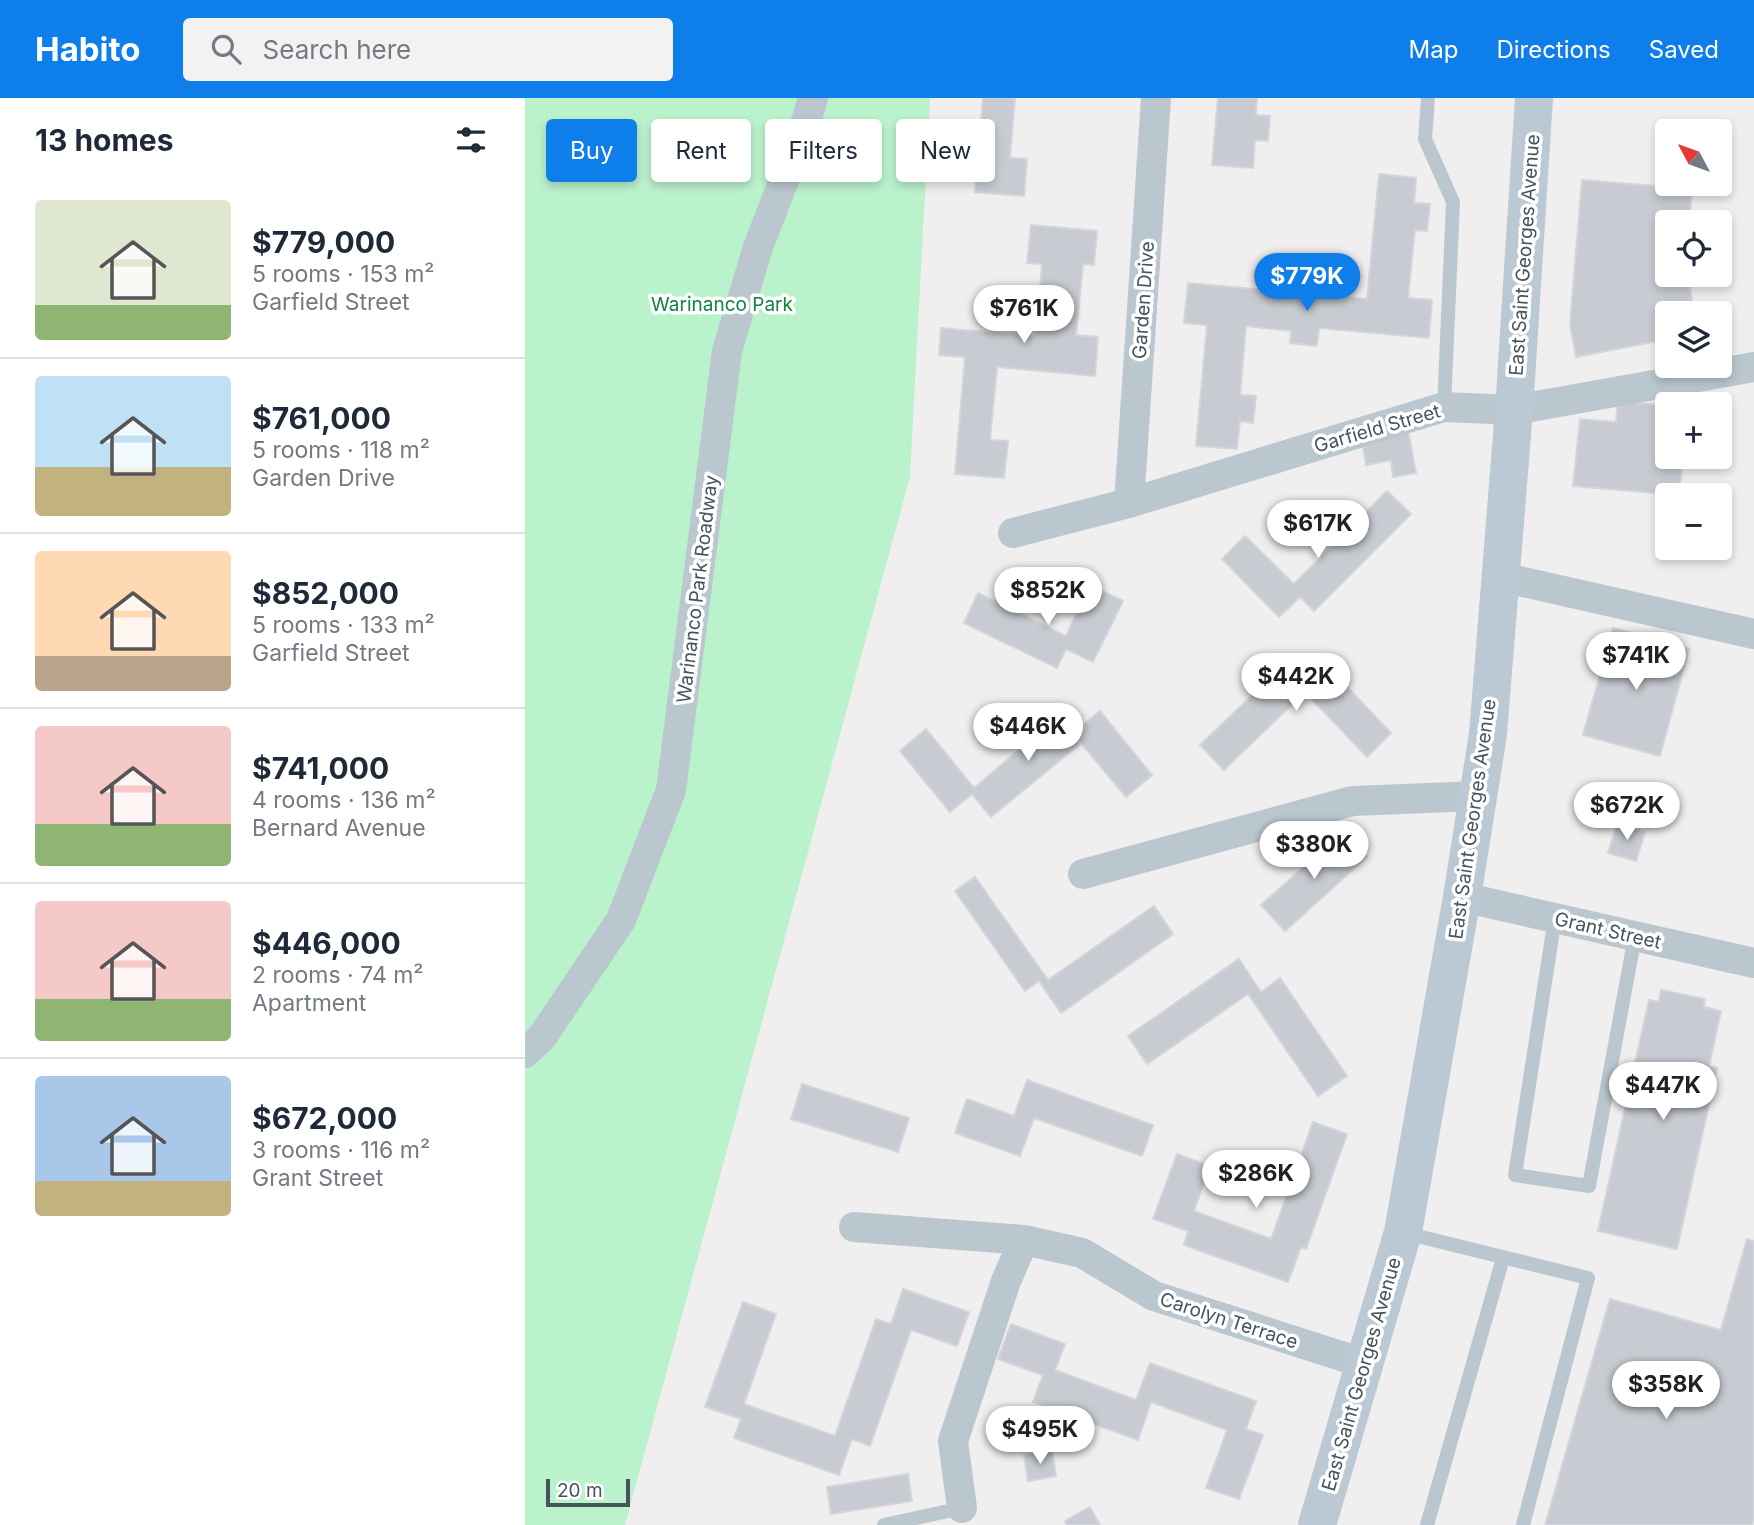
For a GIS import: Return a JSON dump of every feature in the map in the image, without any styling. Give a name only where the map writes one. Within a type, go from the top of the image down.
[{"type":"main road","name":"East Saint Georges Avenue","points":[[1317,1525],[1403,1232],[1488,734],[1514,410],[1534,98]]},
{"type":"street","name":"Warinanco Park Roadway","points":[[525,1053],[542,1037],[621,920],[671,790],[727,351],[758,247],[813,98]]},
{"type":"street","name":"Garden Drive","points":[[1129,503],[1156,98]]},
{"type":"street","name":"Garfield Street","points":[[1013,533],[1129,503],[1444,407],[1514,410],[1754,367]]},
{"type":"street","points":[[1501,577],[1754,634]]},
{"type":"street","points":[[1083,874],[1352,801],[1478,796]]},
{"type":"street","name":"Grant Street","points":[[1462,897],[1754,963]]},
{"type":"street","name":"Carolyn Terrace","points":[[854,1227],[1024,1240],[1082,1253],[1154,1296],[1363,1363]]},
{"type":"street","points":[[962,1507],[953,1441],[1006,1281],[1024,1240]]},
{"type":"lane","points":[[1428,98],[1425,139],[1453,202],[1444,407]]},
{"type":"lane","points":[[1555,918],[1515,1175],[1590,1186],[1635,936]]},
{"type":"lane","points":[[1403,1232],[1588,1278],[1523,1525]]},
{"type":"lane","points":[[1427,1525],[1503,1258]]},
{"type":"lane","points":[[884,1525],[962,1507]]},
{"type":"green space","name":"Warinanco Park","points":[[525,98],[930,98],[929,119],[896,119],[896,182],[926,182],[910,477],[625,1525],[525,1525]]},
{"type":"building","points":[[983,98],[1015,98],[1010,158],[1027,159],[1024,196],[975,192],[976,182],[995,182],[995,119],[981,119]]},
{"type":"building","points":[[1218,98],[1257,98],[1256,115],[1270,116],[1268,141],[1255,140],[1253,168],[1212,165]]},
{"type":"building","points":[[1379,174],[1416,178],[1414,203],[1430,204],[1427,231],[1415,230],[1408,298],[1432,300],[1429,338],[1319,328],[1317,346],[1290,343],[1291,331],[1246,326],[1240,395],[1256,396],[1253,423],[1240,421],[1237,449],[1196,446],[1207,325],[1184,323],[1188,283],[1367,299]]},
{"type":"building","points":[[1582,180],[1655,186],[1655,196],[1691,196],[1690,210],[1655,210],[1655,287],[1690,287],[1692,301],[1655,301],[1655,342],[1576,357],[1570,324]]},
{"type":"building","points":[[1031,225],[1097,231],[1094,265],[1083,264],[1076,335],[1098,337],[1095,376],[997,367],[990,440],[1008,441],[1004,478],[955,474],[965,357],[939,355],[941,328],[1036,336],[1042,264],[1027,263]]},
{"type":"building","points":[[1618,401],[1655,405],[1655,469],[1682,469],[1680,483],[1655,483],[1655,493],[1573,486],[1580,419],[1616,422]]},
{"type":"building","points":[[1407,424],[1416,473],[1393,477],[1391,460],[1366,465],[1361,433]]},
{"type":"building","points":[[1387,491],[1411,514],[1314,611],[1300,597],[1279,617],[1222,559],[1245,536],[1294,584]]},
{"type":"building","points":[[1090,585],[1123,601],[1093,662],[1066,649],[1057,668],[964,623],[978,593],[1066,636]]},
{"type":"building","points":[[1613,628],[1689,649],[1660,756],[1583,735]]},
{"type":"building","points":[[1319,657],[1391,733],[1367,757],[1305,692],[1224,770],[1200,745],[1284,665],[1297,679]]},
{"type":"building","points":[[1100,711],[1152,775],[1126,797],[1081,743],[991,817],[972,794],[950,812],[900,751],[926,729],[974,788],[1063,713],[1077,730]]},
{"type":"building","points":[[1636,792],[1656,797],[1649,828],[1628,823]]},
{"type":"building","points":[[1617,824],[1645,832],[1636,861],[1608,853]]},
{"type":"building","points":[[1344,831],[1367,857],[1285,931],[1261,905]]},
{"type":"building","points":[[975,877],[1048,980],[1154,906],[1173,934],[1061,1013],[1039,981],[1025,991],[955,891]]},
{"type":"building","points":[[1239,959],[1261,992],[1280,978],[1347,1076],[1318,1096],[1248,994],[1147,1064],[1128,1036]]},
{"type":"building","points":[[1661,990],[1705,999],[1704,1007],[1721,1011],[1709,1066],[1717,1068],[1677,1249],[1598,1231],[1649,1000],[1659,1002]]},
{"type":"building","points":[[1027,1080],[1153,1125],[1142,1156],[1034,1118],[1020,1156],[955,1133],[967,1099],[1014,1116]]},
{"type":"building","points":[[802,1084],[909,1118],[898,1152],[791,1119]]},
{"type":"building","points":[[1313,1122],[1347,1134],[1306,1249],[1301,1247],[1288,1282],[1184,1245],[1188,1231],[1153,1219],[1177,1154],[1210,1166],[1194,1211],[1271,1239]]},
{"type":"building","points":[[1747,1239],[1754,1241],[1752,1525],[1545,1525],[1610,1299],[1721,1330]]},
{"type":"building","points":[[903,1289],[969,1312],[957,1346],[911,1330],[870,1446],[852,1439],[839,1475],[734,1438],[741,1419],[705,1407],[743,1302],[776,1314],[744,1404],[835,1436],[876,1319],[891,1324]]},
{"type":"building","points":[[1011,1324],[1065,1344],[1055,1370],[1136,1400],[1150,1363],[1256,1401],[1246,1429],[1263,1435],[1239,1499],[1206,1488],[1227,1430],[1151,1402],[1138,1440],[1033,1402],[1043,1375],[998,1359]]},
{"type":"building","points":[[1052,1451],[1056,1476],[1028,1481],[1024,1455]]},
{"type":"building","points":[[908,1474],[912,1501],[831,1514],[827,1487]]},
{"type":"building","points":[[1090,1507],[1100,1525],[1067,1525],[1065,1521]]}]
